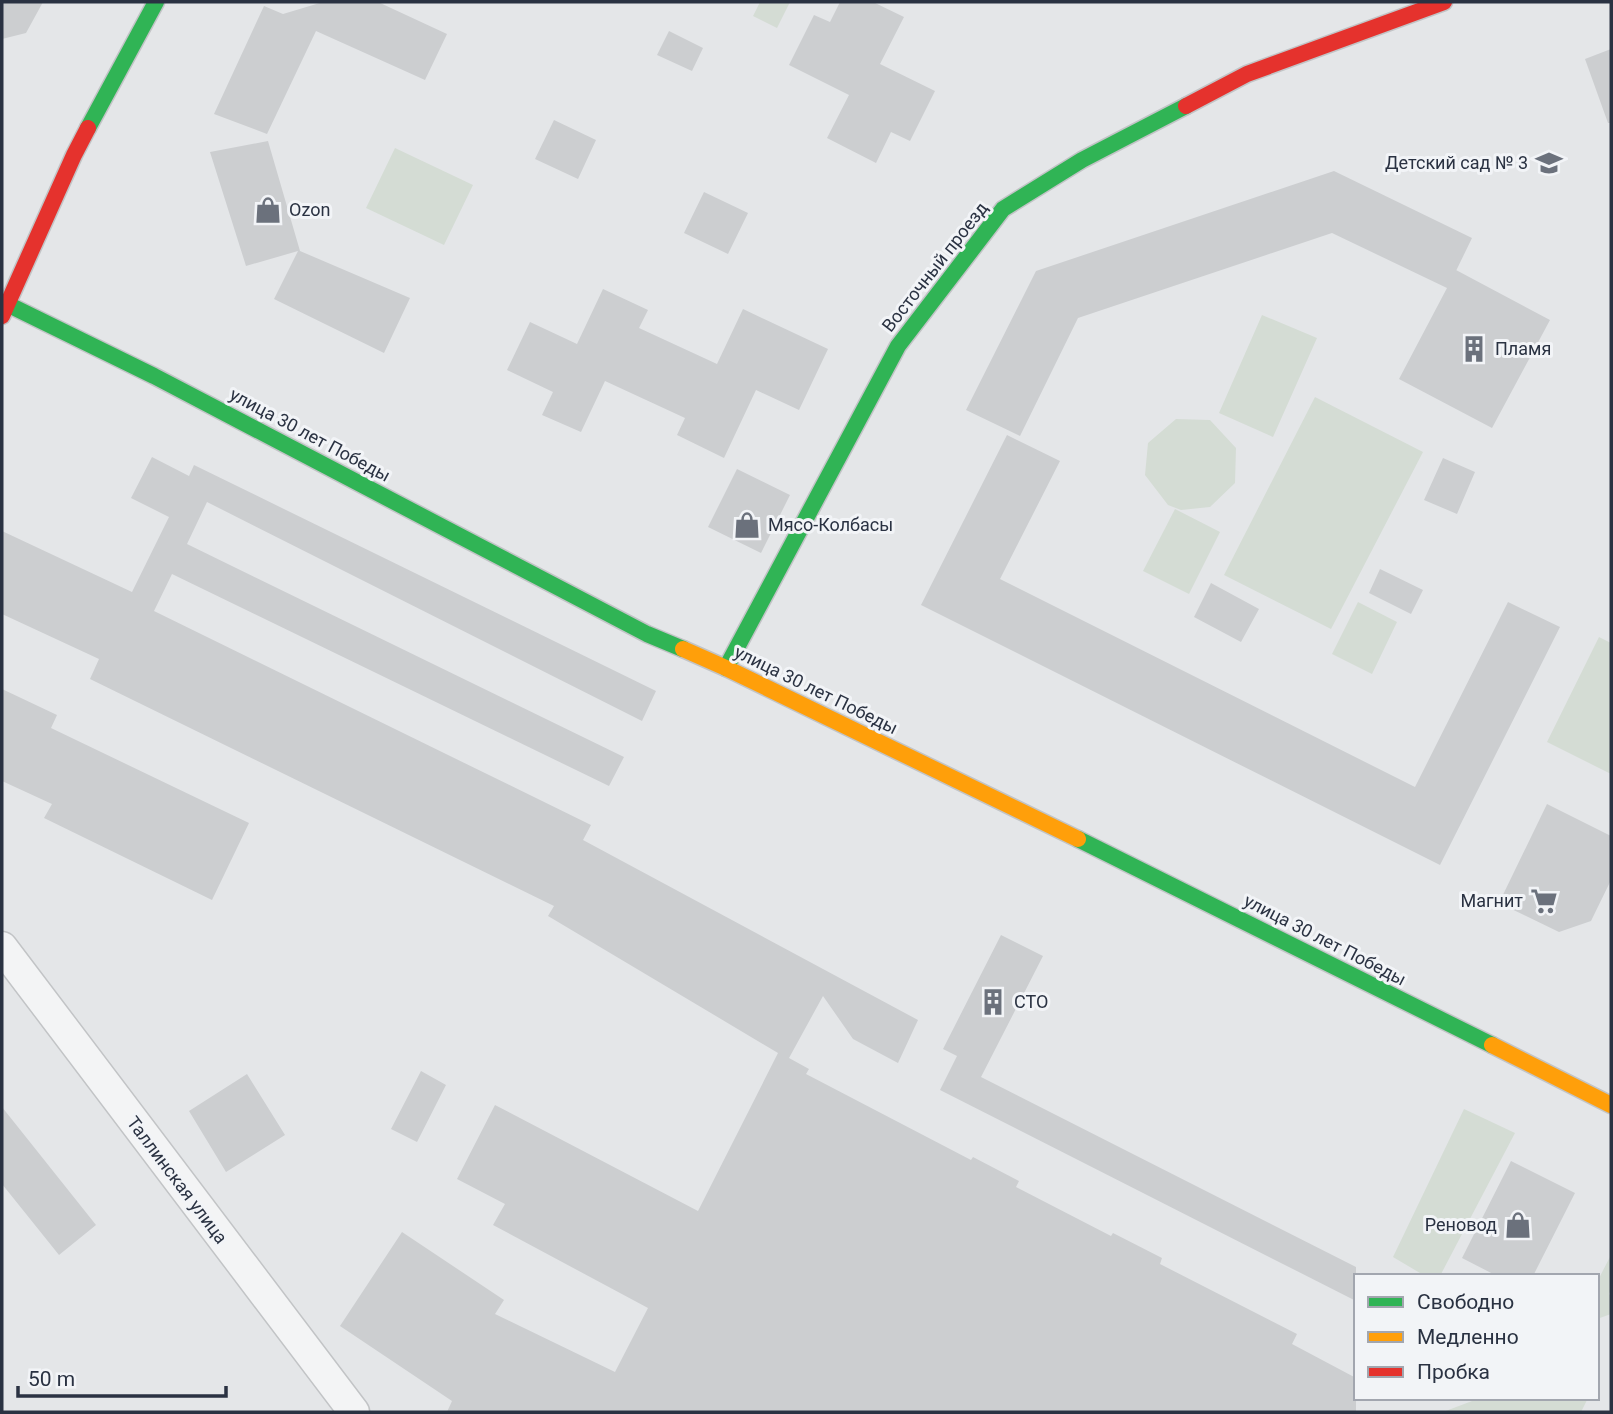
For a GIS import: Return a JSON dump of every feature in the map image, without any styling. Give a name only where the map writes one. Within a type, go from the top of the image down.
[{"type":"street","points":[[5,309],[74,155],[156,2]]},
{"type":"street","name":"Восточный проезд","points":[[726,668],[898,345],[1003,209],[1082,160],[1247,74],[1444,2]]},
{"type":"street","name":"улица 30 лет Победы","points":[[5,309],[178,388],[647,634],[726,668],[1112,855],[1611,1105]]},
{"type":"street","name":"Таллинская улица","points":[[2,947],[354,1412]]},
{"type":"shaded area","points":[[760,2],[790,2],[777,28],[753,16]]},
{"type":"shaded area","points":[[395,148],[473,185],[444,245],[366,208]]},
{"type":"shaded area","points":[[1262,315],[1317,338],[1273,437],[1219,413]]},
{"type":"shaded area","points":[[1315,397],[1423,452],[1331,629],[1224,575]]},
{"type":"shaded area","points":[[1176,419],[1210,420],[1236,448],[1235,483],[1210,507],[1181,510],[1168,505],[1145,475],[1148,443]]},
{"type":"shaded area","points":[[1175,509],[1220,532],[1189,594],[1143,571]]},
{"type":"shaded area","points":[[1358,602],[1397,622],[1372,674],[1332,654]]},
{"type":"shaded area","points":[[1599,637],[1611,643],[1611,774],[1547,742]]},
{"type":"shaded area","points":[[1464,1109],[1515,1133],[1441,1274],[1422,1274],[1393,1257]]},
{"type":"shaded area","points":[[1611,1255],[1611,1314],[1599,1318],[1599,1278]]},
{"type":"shaded area","points":[[1475,1400],[1587,1400],[1581,1412],[1443,1412]]},
{"type":"building","points":[[2,2],[43,2],[26,33],[2,39]]},
{"type":"building","points":[[323,2],[378,2],[447,34],[425,80],[316,31],[267,134],[214,114],[264,6],[283,14]]},
{"type":"building","points":[[840,2],[873,2],[904,17],[880,64],[935,91],[910,141],[891,132],[876,163],[827,138],[849,95],[789,65],[814,15],[830,22]]},
{"type":"building","points":[[669,31],[703,48],[692,71],[657,55]]},
{"type":"building","points":[[1611,49],[1611,123],[1608,123],[1585,59]]},
{"type":"building","points":[[554,120],[596,140],[578,179],[535,159]]},
{"type":"building","points":[[268,141],[300,251],[410,298],[384,353],[274,299],[298,251],[246,266],[210,152]]},
{"type":"building","points":[[1334,171],[1472,238],[1456,270],[1550,320],[1492,428],[1399,379],[1447,288],[1332,233],[1078,318],[1020,436],[966,410],[1036,271]]},
{"type":"building","points":[[704,192],[748,213],[728,254],[684,233]]},
{"type":"building","points":[[603,289],[648,310],[639,328],[717,364],[743,309],[828,349],[799,410],[756,390],[724,458],[677,435],[685,418],[605,381],[581,432],[542,415],[553,392],[507,370],[530,322],[577,344]]},
{"type":"building","points":[[1007,435],[1060,461],[1000,579],[1415,787],[1508,602],[1560,627],[1440,865],[921,605]]},
{"type":"building","points":[[152,457],[189,476],[194,465],[656,691],[642,721],[207,502],[187,544],[624,757],[609,786],[172,574],[154,611],[591,825],[583,840],[918,1020],[898,1063],[853,1039],[823,996],[789,1058],[809,1069],[806,1074],[971,1160],[973,1157],[1019,1181],[1016,1187],[1111,1236],[1113,1233],[1162,1258],[1160,1264],[1297,1334],[1292,1344],[1354,1377],[1356,1412],[447,1412],[452,1401],[340,1326],[402,1232],[504,1300],[495,1314],[615,1372],[648,1308],[493,1225],[505,1204],[457,1179],[495,1105],[698,1211],[778,1053],[548,916],[554,906],[90,679],[99,659],[2,614],[2,531],[132,592],[169,517],[131,498]]},
{"type":"building","points":[[1443,458],[1475,472],[1457,514],[1424,500]]},
{"type":"building","points":[[737,469],[790,495],[761,553],[708,527]]},
{"type":"building","points":[[1380,569],[1423,590],[1411,614],[1369,593]]},
{"type":"building","points":[[1211,583],[1259,609],[1241,642],[1194,617]]},
{"type":"building","points":[[2,689],[57,715],[51,728],[249,823],[212,900],[44,818],[52,804],[2,781]]},
{"type":"building","points":[[1547,804],[1611,836],[1611,880],[1591,921],[1559,932],[1499,903]]},
{"type":"building","points":[[1001,935],[1043,956],[981,1077],[1356,1267],[1354,1300],[940,1090],[957,1056],[943,1049]]},
{"type":"building","points":[[421,1071],[446,1085],[417,1142],[391,1129]]},
{"type":"building","points":[[247,1074],[285,1135],[226,1172],[189,1111]]},
{"type":"building","points":[[2,1107],[96,1225],[59,1255],[2,1184]]},
{"type":"building","name":"Реновод","points":[[1511,1161],[1575,1193],[1534,1274],[1493,1274],[1462,1258]]},
{"type":"traffic: fast","points":[[88,128],[156,2]]},
{"type":"traffic: fast","points":[[726,668],[898,346],[1003,209],[1082,160],[1186,106]]},
{"type":"traffic: fast","points":[[7,304],[154,376],[647,634],[683,649]]},
{"type":"traffic: fast","points":[[1078,839],[1492,1045]]},
{"type":"traffic: slow","points":[[683,649],[1078,839]]},
{"type":"traffic: slow","points":[[1492,1045],[1611,1105]]},
{"type":"traffic: jam","points":[[1186,106],[1247,74],[1444,2]]},
{"type":"traffic: jam","points":[[2,316],[88,128]]},
{"type":"place","name":"Детский сад № 3","points":[[1549,163]]},
{"type":"place","name":"Ozon","points":[[268,210]]},
{"type":"place","name":"Пламя","points":[[1474,349]]},
{"type":"place","name":"Мясо-Колбасы","points":[[747,525]]},
{"type":"place","name":"Магнит","points":[[1544,901]]},
{"type":"place","name":"СТО","points":[[993,1002]]},
{"type":"place","name":"Реновод","points":[[1518,1225]]}]
